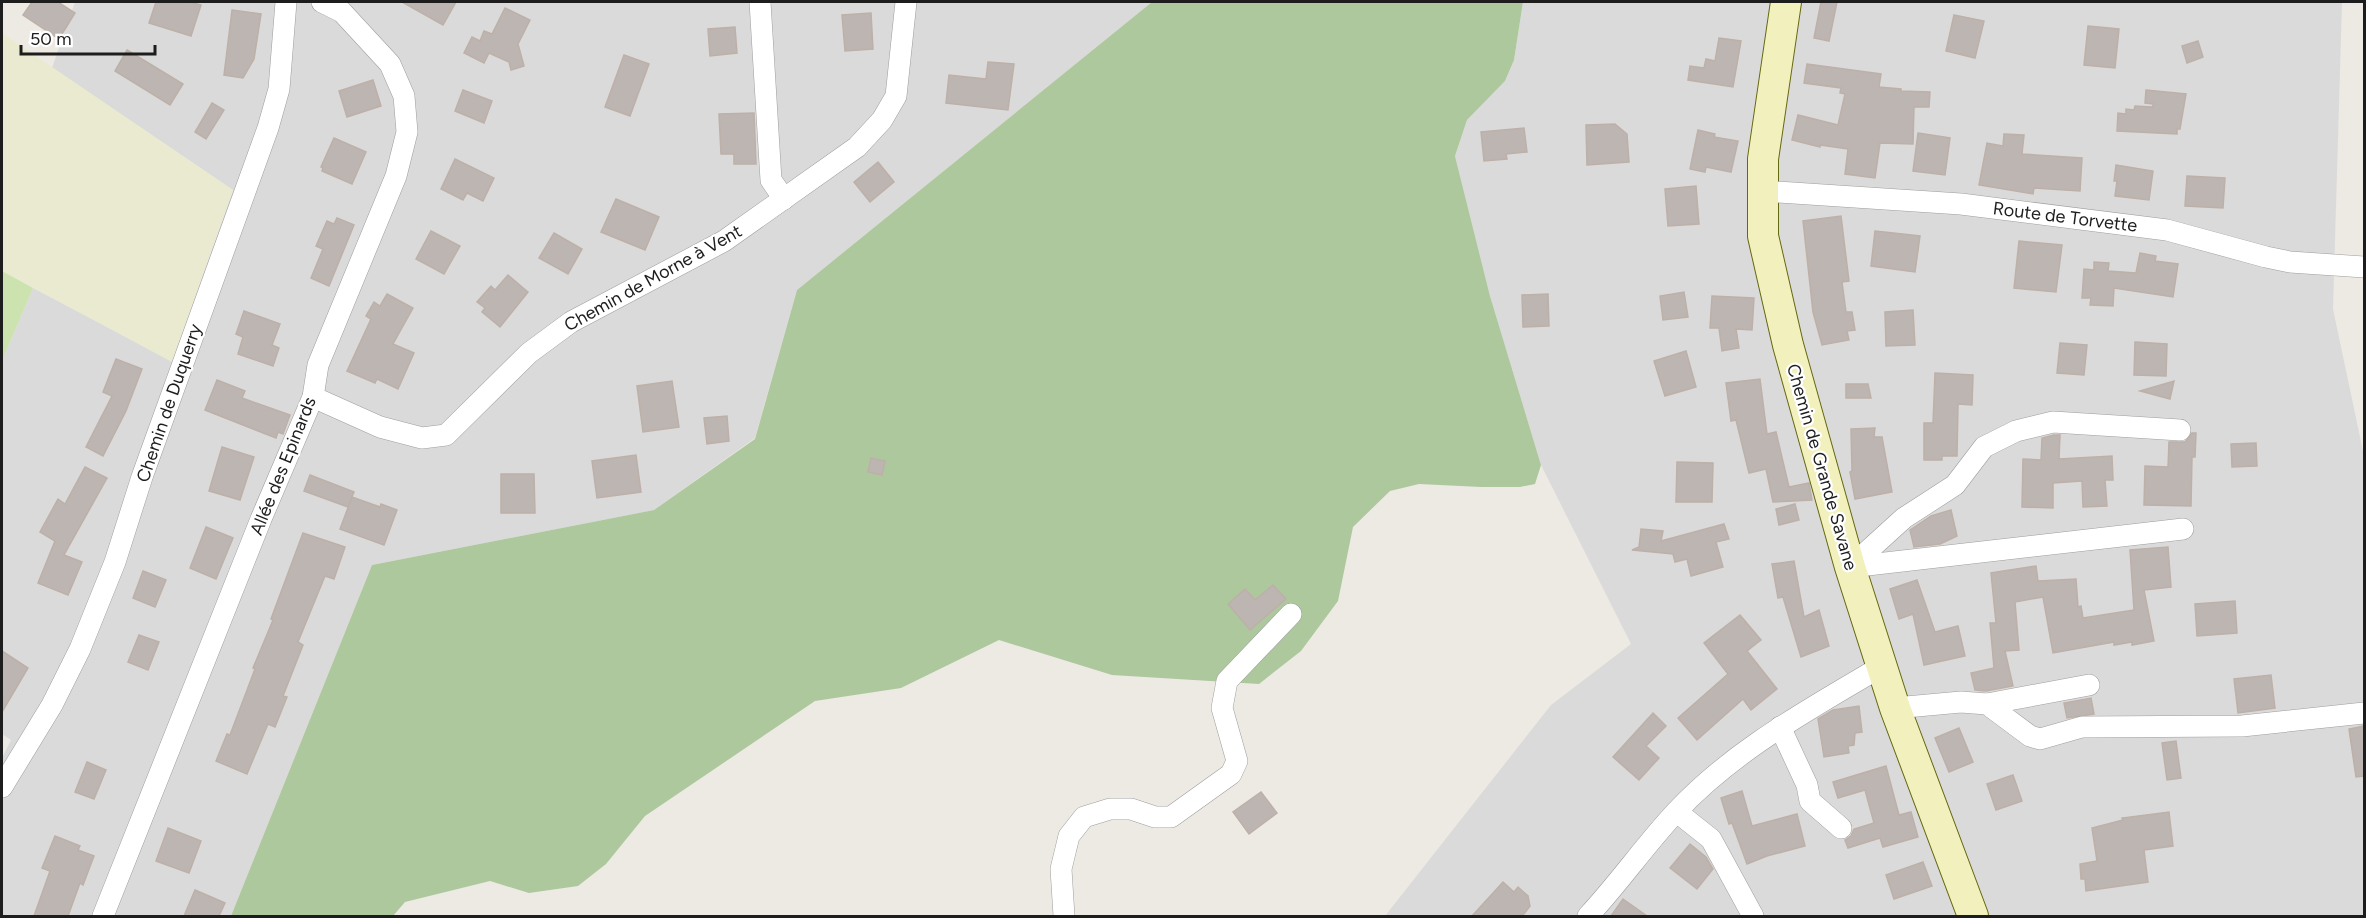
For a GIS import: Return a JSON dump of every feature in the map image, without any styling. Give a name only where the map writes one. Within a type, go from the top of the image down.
[{"type":"street","name":"Chemin de Duquerry","points":[[2,787],[52,705],[80,649],[115,562],[154,445],[268,128],[279,89],[286,2]]},
{"type":"street","name":"Allée des Epinards","points":[[103,916],[257,530],[313,398],[318,365],[396,176],[407,132],[404,96],[390,64],[342,12],[322,2]]},
{"type":"street","points":[[760,2],[771,180],[784,199]]},
{"type":"street","name":"Chemin de Morne à Vent","points":[[313,398],[380,427],[422,438],[446,435],[530,353],[571,322],[724,242],[857,147],[882,120],[896,96],[906,2]]},
{"type":"street","name":"Chemin de Grande Savane","points":[[1786,2],[1763,159],[1764,237],[1788,345],[1850,567],[1895,708],[1973,916]]},
{"type":"street","name":"Route de Torvette","points":[[1762,191],[1961,204],[2168,230],[2290,262],[2364,267]]},
{"type":"street","points":[[1850,567],[1904,519],[1955,485],[1984,447],[2016,431],[2053,422],[2180,430]]},
{"type":"street","points":[[1850,567],[2183,530]]},
{"type":"street","points":[[1064,916],[1061,869],[1070,836],[1084,818],[1110,809],[1131,809],[1155,817],[1172,817],[1231,774],[1237,761],[1222,708],[1227,681],[1291,614]]},
{"type":"street","points":[[1588,916],[1677,812],[1728,764],[1780,727],[1882,668]]},
{"type":"street","points":[[1895,708],[1961,702],[1987,704],[2089,685]]},
{"type":"street","points":[[1987,704],[2030,736],[2040,739],[2082,727],[2242,726],[2364,713]]},
{"type":"street","points":[[1780,727],[1807,784],[1810,801],[1841,828]]},
{"type":"street","points":[[1677,812],[1711,839],[1753,916]]},
{"type":"shaded area","points":[[75,2],[1152,2],[797,290],[755,438],[654,510],[372,565],[231,916],[2,916],[2,758],[11,740],[2,734],[2,361],[33,288],[172,361],[233,190],[52,68]]},
{"type":"shaded area","points":[[1523,2],[2342,2],[2333,309],[2364,456],[2364,916],[1385,916],[1551,705],[1631,644],[1541,465],[1490,296],[1455,156],[1467,120],[1505,81],[1514,60]]},
{"type":"green space","points":[[1152,2],[1523,2],[1514,60],[1505,81],[1467,120],[1455,156],[1490,296],[1541,465],[1535,484],[1520,487],[1481,487],[1419,484],[1390,491],[1353,527],[1338,601],[1301,651],[1259,684],[1112,675],[999,640],[901,688],[815,701],[645,816],[606,864],[578,886],[529,893],[490,881],[405,902],[393,916],[231,916],[372,565],[654,510],[755,439],[797,290]]},
{"type":"green space","points":[[2,33],[233,190],[172,362],[2,271]]},
{"type":"green space","points":[[2,271],[33,288],[2,361]]},
{"type":"building","points":[[32,2],[58,2],[75,13],[59,39],[23,15]]},
{"type":"building","points":[[156,2],[190,2],[201,5],[191,36],[149,23]]},
{"type":"building","points":[[402,2],[456,2],[443,25]]},
{"type":"building","points":[[1821,2],[1837,2],[1829,41],[1814,38]]},
{"type":"building","points":[[505,8],[530,20],[518,44],[524,66],[511,70],[509,62],[489,53],[484,63],[464,53],[472,37],[480,41],[484,31],[492,34]]},
{"type":"building","points":[[232,10],[261,14],[254,59],[243,78],[224,75]]},
{"type":"building","points":[[871,13],[873,49],[845,51],[842,15]]},
{"type":"building","points":[[1954,15],[1984,21],[1975,58],[1946,51]]},
{"type":"building","points":[[2088,26],[2119,29],[2115,68],[2084,65]]},
{"type":"building","points":[[735,27],[737,53],[710,56],[708,29]]},
{"type":"building","points":[[1719,38],[1741,41],[1733,87],[1688,80],[1690,66],[1704,68],[1706,59],[1715,61]]},
{"type":"building","points":[[2198,41],[2203,57],[2187,63],[2182,46]]},
{"type":"building","points":[[127,50],[183,84],[170,105],[115,71]]},
{"type":"building","points":[[624,55],[649,64],[630,116],[605,107]]},
{"type":"building","points":[[988,62],[1014,64],[1008,110],[946,103],[949,75],[986,79]]},
{"type":"building","points":[[1807,64],[1881,74],[1879,87],[1901,89],[1901,91],[1930,92],[1929,107],[1914,107],[1913,144],[1880,143],[1875,178],[1845,174],[1848,149],[1820,145],[1820,147],[1792,140],[1798,115],[1838,125],[1845,94],[1840,93],[1841,88],[1804,83]]},
{"type":"building","points":[[373,80],[381,106],[347,117],[339,91]]},
{"type":"building","points":[[463,90],[492,101],[484,123],[455,111]]},
{"type":"building","points":[[2146,90],[2186,94],[2180,129],[2177,129],[2177,134],[2117,131],[2118,113],[2126,114],[2126,109],[2134,110],[2135,106],[2153,107],[2153,104],[2145,103]]},
{"type":"building","points":[[212,103],[224,110],[206,139],[195,132]]},
{"type":"building","points":[[754,113],[756,164],[734,164],[734,154],[721,154],[719,114]]},
{"type":"building","points":[[1615,124],[1627,134],[1629,162],[1587,165],[1586,125]]},
{"type":"building","points":[[1524,128],[1527,152],[1506,154],[1507,159],[1484,161],[1481,132]]},
{"type":"building","points":[[1698,130],[1715,134],[1714,137],[1738,141],[1731,172],[1706,167],[1705,172],[1690,169]]},
{"type":"building","points":[[1918,133],[1950,138],[1945,175],[1913,171]]},
{"type":"building","points":[[2004,134],[2024,135],[2022,154],[2082,158],[2080,191],[2034,188],[2033,194],[1979,185],[1987,143],[2003,146]]},
{"type":"building","points":[[334,138],[366,152],[352,184],[322,171],[321,167]]},
{"type":"building","points":[[455,159],[494,178],[483,201],[467,193],[463,200],[441,189]]},
{"type":"building","points":[[878,162],[894,182],[870,202],[854,182]]},
{"type":"building","points":[[2116,165],[2153,171],[2149,200],[2115,196]]},
{"type":"building","points":[[2187,176],[2225,178],[2223,208],[2185,206]]},
{"type":"building","points":[[1696,186],[1699,224],[1668,226],[1665,189]]},
{"type":"building","points":[[616,199],[659,217],[645,250],[601,232]]},
{"type":"building","points":[[1841,216],[1849,281],[1842,282],[1846,312],[1852,312],[1855,330],[1847,331],[1849,340],[1822,345],[1813,312],[1803,221]]},
{"type":"building","points":[[337,218],[354,225],[329,286],[311,278],[323,249],[316,246],[327,221],[334,224]]},
{"type":"building","points":[[431,231],[460,246],[444,274],[416,259]]},
{"type":"building","points":[[1875,231],[1920,236],[1915,272],[1871,266]]},
{"type":"building","points":[[554,233],[582,249],[568,274],[539,258]]},
{"type":"building","points":[[2019,241],[2062,245],[2056,292],[2014,288]]},
{"type":"building","points":[[2140,253],[2156,256],[2155,261],[2178,264],[2173,297],[2114,288],[2113,306],[2090,305],[2091,298],[2082,298],[2084,269],[2094,270],[2094,262],[2109,263],[2108,271],[2136,273]]},
{"type":"building","points":[[508,275],[528,292],[500,327],[482,312],[485,308],[477,302],[491,286],[495,290]]},
{"type":"building","points":[[1684,292],[1688,317],[1663,320],[1660,296]]},
{"type":"building","points":[[387,294],[413,308],[393,344],[414,353],[398,389],[377,379],[375,383],[347,371],[371,319],[366,316],[374,302],[380,306]]},
{"type":"building","points":[[1548,294],[1549,326],[1523,327],[1522,295]]},
{"type":"building","points":[[1712,296],[1754,298],[1752,330],[1736,329],[1739,348],[1722,351],[1719,328],[1710,328]]},
{"type":"building","points":[[1913,310],[1915,345],[1886,346],[1885,312]]},
{"type":"building","points":[[244,311],[280,324],[272,345],[279,348],[273,366],[238,354],[243,337],[236,334]]},
{"type":"building","points":[[2135,342],[2167,344],[2166,376],[2134,375]]},
{"type":"building","points":[[2060,343],[2087,345],[2084,375],[2057,373]]},
{"type":"building","points":[[1686,351],[1696,387],[1665,396],[1654,361]]},
{"type":"building","points":[[116,359],[142,369],[126,411],[103,456],[86,447],[112,396],[103,392]]},
{"type":"building","points":[[1935,373],[1973,375],[1972,405],[1958,404],[1957,456],[1942,456],[1942,460],[1924,460],[1924,423],[1933,423]]},
{"type":"building","points":[[1760,379],[1767,434],[1776,432],[1789,487],[1809,483],[1812,500],[1773,502],[1766,469],[1749,473],[1736,420],[1731,421],[1726,383]]},
{"type":"building","points":[[217,380],[245,391],[242,398],[290,415],[283,434],[278,432],[276,438],[205,410]]},
{"type":"building","points":[[672,381],[679,427],[643,432],[637,386]]},
{"type":"building","points":[[2174,381],[2170,399],[2140,391]]},
{"type":"building","points":[[1846,384],[1868,384],[1871,398],[1846,398]]},
{"type":"building","points":[[727,416],[729,441],[707,444],[704,418]]},
{"type":"building","points":[[1875,428],[1874,437],[1882,437],[1892,492],[1855,499],[1850,472],[1852,471],[1851,429]]},
{"type":"building","points":[[2192,433],[2196,433],[2195,457],[2192,457],[2191,506],[2144,505],[2145,466],[2168,467],[2169,442],[2185,442]]},
{"type":"building","points":[[2060,435],[2059,459],[2112,456],[2113,480],[2105,480],[2107,506],[2083,507],[2082,481],[2053,483],[2053,508],[2022,507],[2023,459],[2041,460],[2042,438]]},
{"type":"building","points":[[2256,443],[2257,466],[2232,467],[2231,444]]},
{"type":"building","points":[[222,447],[254,457],[240,500],[209,491]]},
{"type":"building","points":[[636,455],[641,492],[597,498],[592,461]]},
{"type":"building","points":[[871,458],[885,461],[882,475],[868,472]]},
{"type":"building","points":[[1677,462],[1713,463],[1712,502],[1676,502]]},
{"type":"building","points":[[85,467],[107,478],[64,555],[82,562],[68,595],[38,583],[55,541],[40,532],[58,499],[65,504]]},
{"type":"building","points":[[501,474],[534,474],[535,513],[501,513]]},
{"type":"building","points":[[310,475],[354,492],[348,507],[304,491]]},
{"type":"building","points":[[352,497],[380,507],[381,504],[397,510],[384,545],[340,529]]},
{"type":"building","points":[[1795,504],[1799,520],[1779,525],[1776,509]]},
{"type":"building","points":[[1951,510],[1957,536],[1940,544],[1914,547],[1910,530],[1931,516]]},
{"type":"building","points":[[1724,524],[1729,539],[1716,542],[1723,567],[1691,576],[1687,559],[1675,562],[1673,554],[1632,550],[1639,547],[1641,529],[1663,531],[1661,541]]},
{"type":"building","points":[[206,527],[233,538],[216,579],[190,568]]},
{"type":"building","points":[[303,533],[345,547],[334,579],[325,576],[298,642],[303,645],[283,696],[287,697],[275,727],[268,724],[247,774],[216,761],[227,734],[230,735]]},
{"type":"building","points":[[2168,547],[2171,587],[2144,590],[2154,641],[2132,645],[2132,642],[2114,645],[2114,642],[2053,653],[2043,597],[2015,602],[2019,650],[2005,651],[2013,686],[1986,691],[1975,690],[1971,673],[1994,668],[1990,623],[1996,623],[1991,573],[2036,566],[2038,581],[2076,579],[2078,607],[2081,606],[2083,618],[2134,610],[2130,550]]},
{"type":"building","points":[[1794,561],[1804,617],[1819,610],[1829,646],[1801,657],[1783,597],[1778,598],[1772,564]]},
{"type":"building","points":[[143,571],[166,580],[155,607],[133,598]]},
{"type":"building","points":[[1917,580],[1935,632],[1958,626],[1965,656],[1924,665],[1913,614],[1899,619],[1890,589]]},
{"type":"building","points":[[1273,585],[1286,599],[1250,630],[1228,604],[1245,589],[1255,600]]},
{"type":"building","points":[[2235,601],[2237,633],[2197,636],[2195,604]]},
{"type":"building","points":[[1740,615],[1761,640],[1747,651],[1777,689],[1751,710],[1743,699],[1697,740],[1678,718],[1728,674],[1704,643]]},
{"type":"building","points":[[139,635],[159,642],[148,670],[128,662]]},
{"type":"building","points":[[2,651],[28,668],[2,712]]},
{"type":"building","points":[[2271,675],[2275,708],[2238,713],[2234,679]]},
{"type":"building","points":[[2091,698],[2094,714],[2067,718],[2064,703]]},
{"type":"building","points":[[1859,706],[1862,732],[1855,733],[1854,745],[1848,746],[1849,753],[1824,757],[1818,719],[1833,710]]},
{"type":"building","points":[[1653,713],[1666,726],[1646,746],[1659,758],[1639,780],[1613,757]]},
{"type":"building","points":[[2364,726],[2364,776],[2356,777],[2349,729]]},
{"type":"building","points":[[1959,728],[1973,762],[1949,772],[1935,738]]},
{"type":"building","points":[[2176,741],[2181,778],[2167,780],[2162,743]]},
{"type":"building","points":[[87,762],[106,770],[94,799],[75,792]]},
{"type":"building","points":[[1886,766],[1899,815],[1911,812],[1918,837],[1883,847],[1880,838],[1848,848],[1845,840],[1851,836],[1854,829],[1874,823],[1865,790],[1838,798],[1833,782]]},
{"type":"building","points":[[2013,775],[2022,801],[1996,810],[1987,784]]},
{"type":"building","points":[[1742,791],[1752,826],[1797,814],[1805,846],[1747,864],[1732,823],[1729,824],[1721,798]]},
{"type":"building","points":[[1261,792],[1277,813],[1249,834],[1233,812]]},
{"type":"building","points":[[2169,812],[2173,846],[2144,850],[2148,882],[2086,891],[2085,879],[2081,879],[2080,864],[2097,861],[2092,828],[2123,820],[2122,818]]},
{"type":"building","points":[[168,828],[201,841],[189,873],[156,861]]},
{"type":"building","points":[[55,836],[80,846],[78,850],[94,856],[83,885],[80,883],[68,916],[34,916],[50,871],[42,868]]},
{"type":"building","points":[[1690,844],[1706,857],[1713,869],[1697,889],[1670,868]]},
{"type":"building","points":[[1923,862],[1932,886],[1894,899],[1886,875]]},
{"type":"building","points":[[1503,882],[1514,892],[1518,887],[1528,896],[1530,906],[1524,914],[1519,916],[1472,916]]},
{"type":"building","points":[[195,890],[225,903],[219,916],[184,916]]},
{"type":"building","points":[[1623,899],[1647,916],[1611,916]]}]
